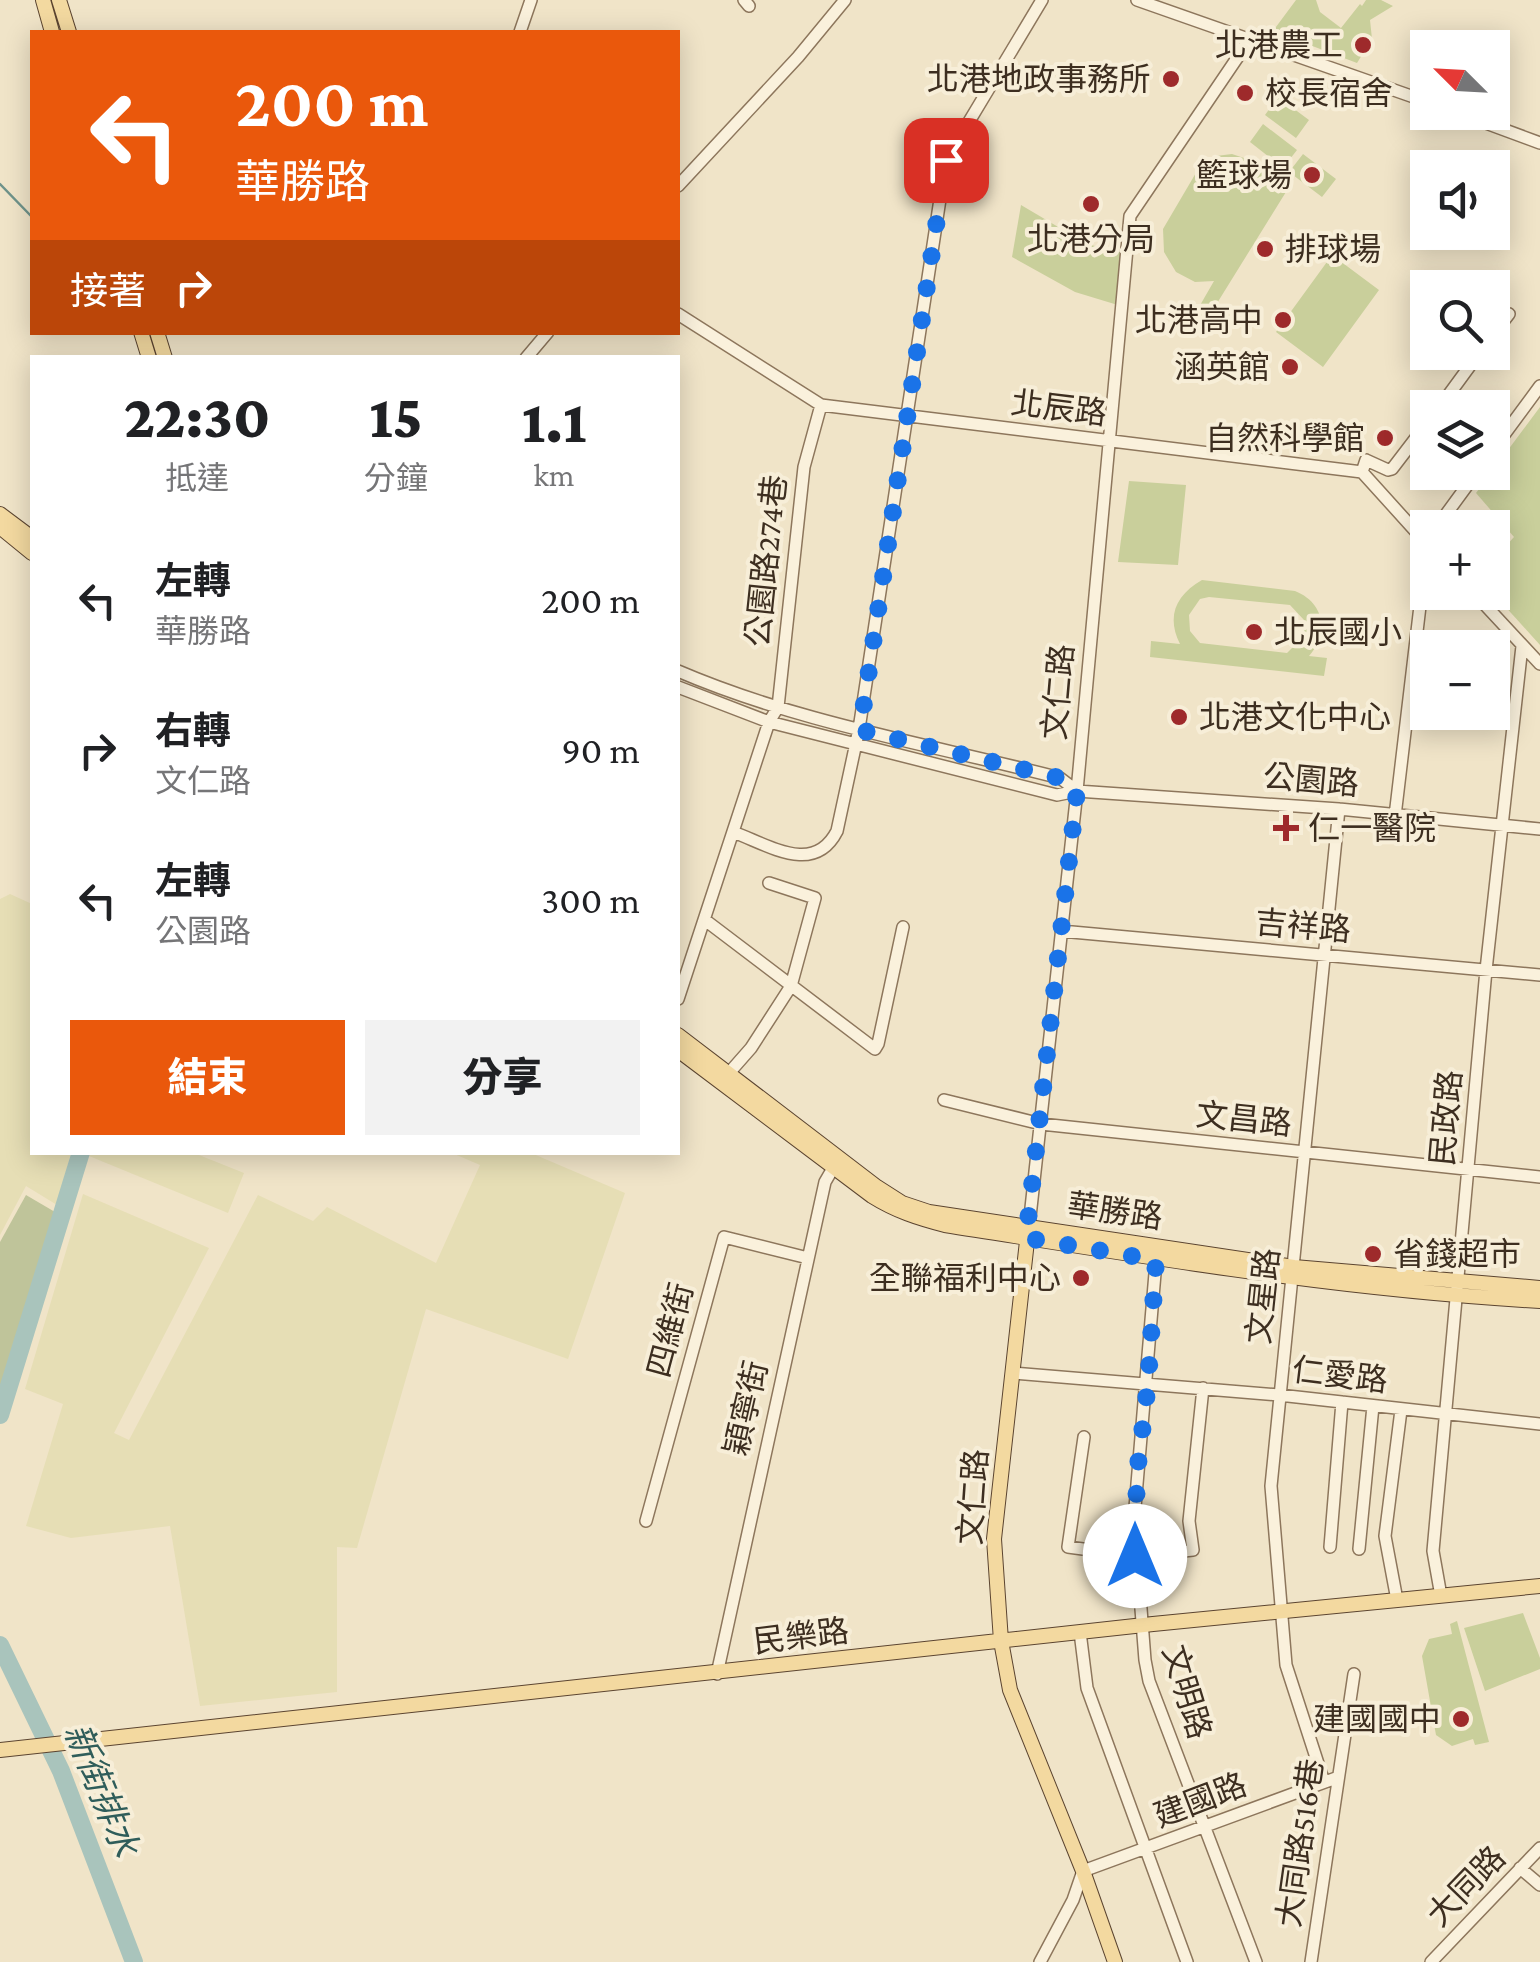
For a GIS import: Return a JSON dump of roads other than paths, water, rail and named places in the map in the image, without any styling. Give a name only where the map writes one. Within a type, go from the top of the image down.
[{"type":"main road","points":[[43,0],[51,30]]},
{"type":"main road","points":[[59,0],[67,30]]},
{"type":"main road","points":[[0,514],[30,536]]},
{"type":"main road","points":[[0,527],[30,551]]},
{"type":"main road","name":"華勝路","points":[[680,1035],[837,1162]]},
{"type":"main road","name":"華勝路","points":[[680,1051],[837,1162],[902,1203],[929,1212],[1157,1253],[1540,1302]]},
{"type":"main road","name":"文仁路","points":[[1028,1232],[994,1539],[1001,1641],[1010,1690],[1114,1962]]},
{"type":"main road","name":"華勝路","points":[[1458,1289],[1540,1288]]},
{"type":"main road","name":"民樂路","points":[[0,1750],[1540,1586]]},
{"type":"street","points":[[521,30],[531,0]]},
{"type":"street","points":[[680,184],[798,58],[846,0]]},
{"type":"street","points":[[733,832],[801,856],[816,854],[830,844],[837,831],[860,730],[946,160],[1042,0]]},
{"type":"street","points":[[1137,0],[1410,96]]},
{"type":"street","name":"文仁路","points":[[1028,1232],[1077,791],[1130,216],[1250,39]]},
{"type":"street","points":[[1505,130],[1540,143]]},
{"type":"street","name":"北辰路","points":[[680,315],[821,406],[1362,472]]},
{"type":"street","points":[[529,355],[545,335]]},
{"type":"street","points":[[1510,427],[1540,386]]},
{"type":"street","name":"公園路274巷","points":[[680,993],[769,722],[778,707],[804,467],[821,406]]},
{"type":"street","points":[[1410,446],[1392,469],[1366,460],[1362,472],[1410,524]]},
{"type":"street","points":[[1395,816],[1419,610]]},
{"type":"street","points":[[1489,610],[1540,664]]},
{"type":"street","name":"民政路","points":[[1441,1596],[1433,1551],[1486,970],[1522,646]]},
{"type":"street","name":"公園路","points":[[680,672],[720,689],[860,730],[1060,778],[1077,791]]},
{"type":"street","name":"公園路","points":[[680,688],[769,722],[1057,795],[1077,791],[1540,829]]},
{"type":"street","name":"文星路","points":[[1330,1780],[1286,1665],[1271,1486],[1340,810]]},
{"type":"street","points":[[729,1072],[751,1048],[792,986],[815,898],[769,882]]},
{"type":"street","points":[[705,920],[875,1048],[902,928]]},
{"type":"street","name":"吉祥路","points":[[1061,931],[1540,975]]},
{"type":"street","name":"文昌路","points":[[944,1100],[1041,1124],[1540,1178]]},
{"type":"street","name":"穎寧街","points":[[717,1674],[808,1258],[826,1182],[837,1162]]},
{"type":"street","name":"四維街","points":[[646,1521],[724,1237],[808,1258]]},
{"type":"street","name":"文明路","points":[[1157,1253],[1137,1473],[1135,1556],[1148,1681],[1256,1962]]},
{"type":"street","name":"仁愛路","points":[[1013,1373],[1280,1394],[1540,1424]]},
{"type":"street","points":[[1084,1438],[1068,1548],[1135,1556],[1193,1550],[1189,1521],[1203,1388]]},
{"type":"street","points":[[1330,1548],[1342,1402]]},
{"type":"street","points":[[1359,1549],[1373,1406]]},
{"type":"street","points":[[1397,1600],[1386,1536],[1401,1410]]},
{"type":"street","points":[[1080,1632],[1087,1688],[1187,1962]]},
{"type":"street","name":"大同路516巷","points":[[1311,1962],[1330,1780],[1354,1674]]},
{"type":"street","name":"建國路","points":[[1082,1870],[1330,1780]]},
{"type":"street","name":"大同路","points":[[1431,1962],[1540,1848]]},
{"type":"street","points":[[1520,1868],[1540,1885]]},
{"type":"street","points":[[1040,1962],[1073,1900],[1082,1870]]},
{"type":"waterway","points":[[0,184],[30,215]]},
{"type":"waterway","points":[[0,1415],[80,1155]]},
{"type":"waterway","name":"新街排水","points":[[0,1645],[61,1771],[134,1962]]},
{"type":"place","name":"北港農工","points":[[1363,45]]},
{"type":"place","name":"北港地政事務所","points":[[1171,79]]},
{"type":"place","name":"校長宿舍","points":[[1245,93]]},
{"type":"place","name":"籃球場","points":[[1312,175]]},
{"type":"place","name":"北港分局","points":[[1091,204]]},
{"type":"place","name":"排球場","points":[[1265,249]]},
{"type":"place","name":"北港高中","points":[[1283,320]]},
{"type":"place","name":"涵英館","points":[[1290,367]]},
{"type":"place","name":"自然科學館","points":[[1385,438]]},
{"type":"place","name":"北辰國小","points":[[1254,632]]},
{"type":"place","name":"北港文化中心","points":[[1179,717]]},
{"type":"place","name":"仁一醫院","points":[[1286,828]]},
{"type":"place","name":"省錢超市","points":[[1373,1254]]},
{"type":"place","name":"全聯福利中心","points":[[1081,1278]]},
{"type":"place","name":"建國國中","points":[[1461,1719]]}]
